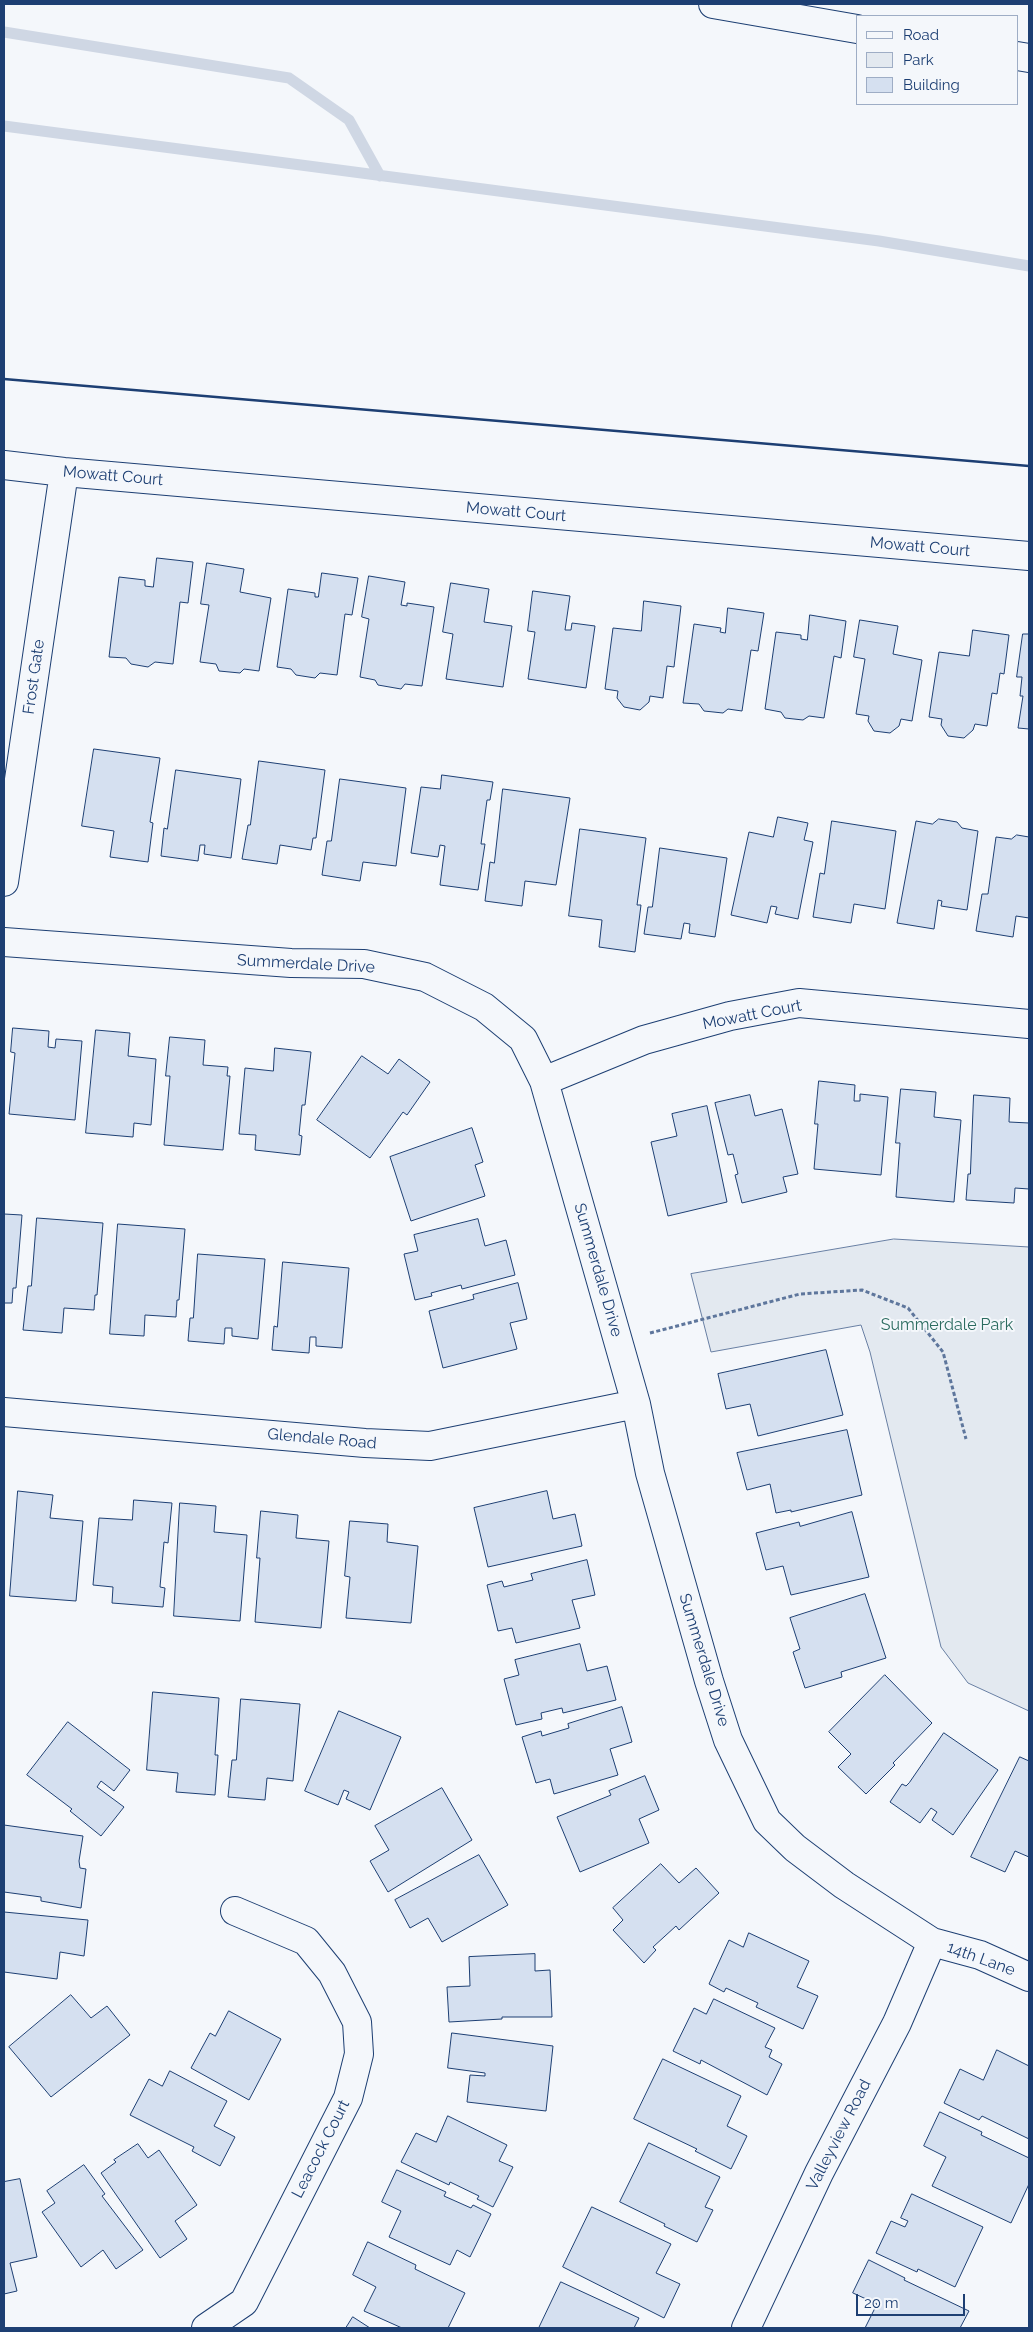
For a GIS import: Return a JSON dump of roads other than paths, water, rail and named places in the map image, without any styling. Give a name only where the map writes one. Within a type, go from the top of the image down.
[{"type":"main road","points":[[713,4],[856,29]]},
{"type":"main road","name":"Mowatt Court","points":[[4,465],[64,472],[1029,556]]},
{"type":"main road","name":"Frost Gate","points":[[4,882],[64,472]]},
{"type":"main road","name":"Summerdale Drive","points":[[4,942],[291,963],[364,964],[425,977],[484,1007],[523,1039],[544,1081],[636,1404],[650,1473],[709,1681],[728,1740],[767,1821],[795,1848],[844,1885],[932,1942]]},
{"type":"main road","name":"Mowatt Court","points":[[544,1081],[644,1040],[730,1016],[799,1002],[1029,1024]]},
{"type":"main road","name":"Glendale Road","points":[[4,1412],[365,1443],[430,1446],[636,1404]]},
{"type":"main road","name":"Leacock Court","points":[[206,2328],[244,2302],[348,2098],[359,2054],[357,2022],[332,1973],[306,1941],[235,1911]]},
{"type":"main road","name":"14th Lane","points":[[932,1942],[980,1955],[1029,1977]]},
{"type":"main road","name":"Valleyview Road","points":[[746,2328],[819,2174],[897,2023],[932,1942]]},
{"type":"waterway","points":[[4,32],[289,78],[349,120],[380,176]]},
{"type":"waterway","points":[[4,126],[879,241],[1029,266]]},
{"type":"park label","name":"Summerdale Park","points":[[947,1325]]}]
